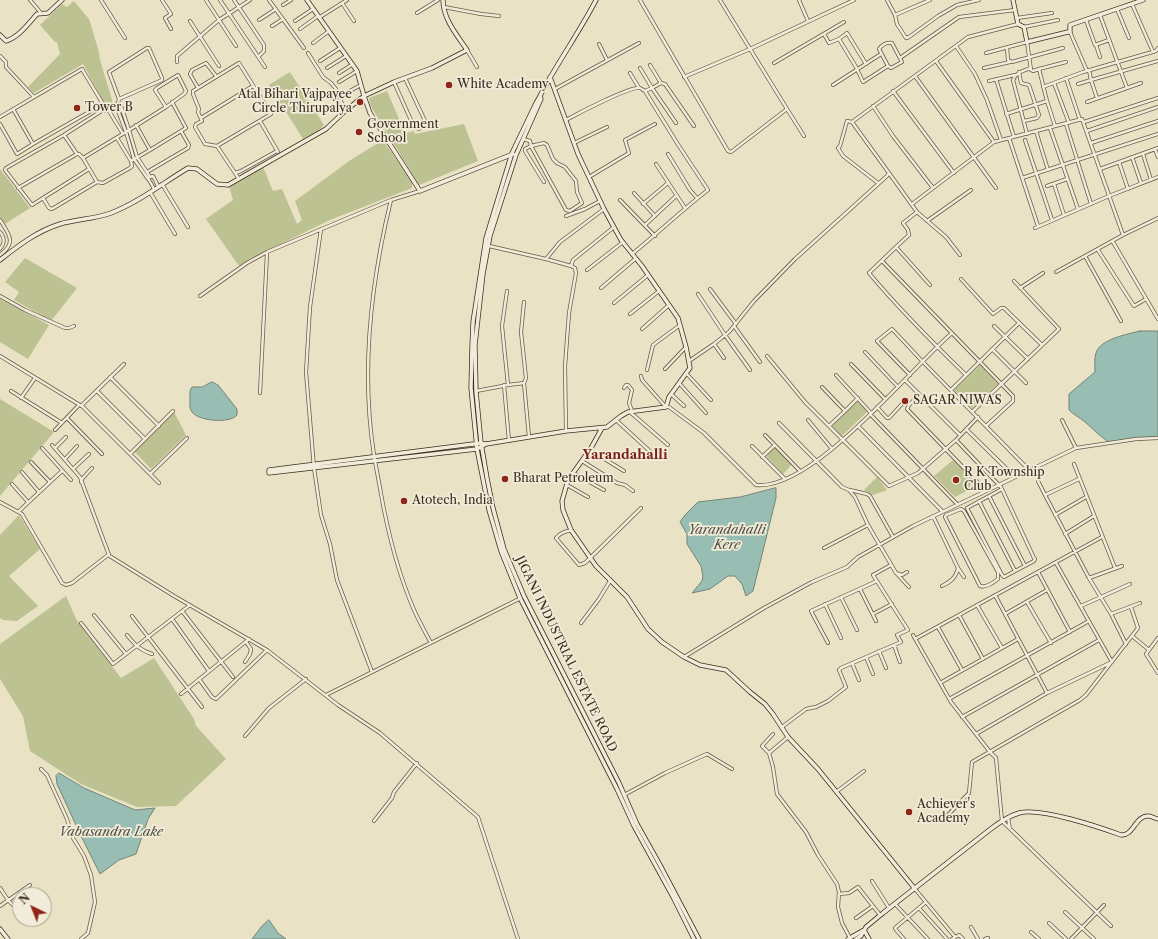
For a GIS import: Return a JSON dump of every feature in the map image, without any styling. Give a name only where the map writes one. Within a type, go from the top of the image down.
[{"type":"street","points":[[30,0],[41,13]]},
{"type":"street","points":[[0,35],[6,42],[11,40],[24,29],[37,14],[48,13],[57,2],[62,0]]},
{"type":"street","points":[[101,0],[125,38]]},
{"type":"street","points":[[162,0],[171,14],[165,18],[171,29]]},
{"type":"street","points":[[206,0],[236,46]]},
{"type":"street","points":[[220,0],[265,67]]},
{"type":"street","points":[[234,0],[265,47],[264,51],[259,56]]},
{"type":"street","points":[[177,62],[177,56],[219,20],[250,0]]},
{"type":"street","points":[[270,0],[304,48]]},
{"type":"street","points":[[283,6],[291,0]]},
{"type":"street","points":[[307,0],[320,16],[340,48],[353,64],[357,71],[370,113],[420,191]]},
{"type":"street","points":[[300,29],[346,0]]},
{"type":"street","points":[[417,13],[439,0],[443,3],[481,14],[500,16]]},
{"type":"street","name":"JIGANI INDUSTRIAL ESTATE ROAD","points":[[596,0],[536,103],[514,154],[486,238],[473,322],[471,388],[489,510],[501,551],[520,598],[617,789],[634,826],[694,939]]},
{"type":"street","points":[[640,0],[728,152],[786,109]]},
{"type":"street","points":[[720,0],[804,136]]},
{"type":"street","points":[[799,0],[808,21]]},
{"type":"street","points":[[684,78],[854,0]]},
{"type":"street","points":[[887,0],[906,38],[957,4],[979,0]]},
{"type":"street","points":[[895,15],[930,0]]},
{"type":"street","points":[[1013,0],[1018,24]]},
{"type":"street","points":[[1097,98],[1088,71],[1070,32],[1070,25],[1143,0]]},
{"type":"street","points":[[342,3],[354,22]]},
{"type":"street","points":[[443,3],[446,16],[477,67]]},
{"type":"street","points":[[1132,4],[1155,52]]},
{"type":"street","points":[[295,21],[314,8]]},
{"type":"street","points":[[259,20],[276,9]]},
{"type":"street","points":[[1117,9],[1129,38]]},
{"type":"street","points":[[900,58],[959,17],[1015,10]]},
{"type":"street","points":[[1017,18],[1052,13]]},
{"type":"street","points":[[1100,15],[1127,88]]},
{"type":"street","points":[[272,26],[283,19]]},
{"type":"street","points":[[878,183],[843,156],[838,148],[840,146],[847,121],[852,122],[968,36],[1018,24],[1024,27],[1058,20]]},
{"type":"street","points":[[1086,20],[1100,57]]},
{"type":"street","points":[[190,21],[219,66]]},
{"type":"street","points":[[774,63],[844,22]]},
{"type":"street","points":[[1024,27],[1031,68]]},
{"type":"street","points":[[313,43],[330,31]]},
{"type":"street","points":[[986,53],[1070,32]]},
{"type":"street","points":[[824,34],[829,43],[839,39],[847,33],[866,64]]},
{"type":"street","points":[[839,39],[863,82],[888,66],[891,68],[902,62],[892,43],[883,44],[879,49],[888,66]]},
{"type":"street","points":[[1096,46],[1109,40]]},
{"type":"street","points":[[555,89],[639,43]]},
{"type":"street","points":[[599,44],[607,60]]},
{"type":"street","points":[[956,46],[975,74],[987,100],[1001,140]]},
{"type":"street","points":[[120,99],[109,72],[149,48],[162,80],[120,99],[117,108],[136,158],[149,178]]},
{"type":"street","points":[[320,61],[340,48]]},
{"type":"street","points":[[1006,48],[1010,62]]},
{"type":"street","points":[[984,68],[1063,48]]},
{"type":"street","points":[[1043,87],[1088,71],[1155,52],[1158,48]]},
{"type":"street","points":[[0,260],[26,240],[44,230],[61,224],[86,220],[110,213],[132,203],[188,168],[197,169],[217,184],[228,185],[326,129],[364,96],[394,82],[432,68],[467,50]]},
{"type":"street","points":[[308,53],[323,77],[336,89],[345,111]]},
{"type":"street","points":[[834,85],[882,54]]},
{"type":"street","points":[[0,56],[6,62],[6,67],[34,97]]},
{"type":"street","points":[[327,68],[346,56]]},
{"type":"street","points":[[936,61],[994,142]]},
{"type":"street","points":[[1078,84],[1158,61]]},
{"type":"street","points":[[988,81],[1015,75],[1031,68],[1033,71],[1066,62]]},
{"type":"street","points":[[198,88],[190,74],[192,70],[206,63],[216,76]]},
{"type":"street","points":[[239,63],[271,114],[217,146],[205,144],[195,127],[196,124],[202,121],[193,94],[194,91],[216,76],[239,63]]},
{"type":"street","points":[[339,73],[353,64]]},
{"type":"street","points":[[650,65],[661,83],[665,84],[694,126]]},
{"type":"street","points":[[640,68],[676,123]]},
{"type":"street","points":[[0,117],[82,69],[103,104],[17,154],[0,124]]},
{"type":"street","points":[[1039,69],[1055,126]]},
{"type":"street","points":[[339,82],[357,71]]},
{"type":"street","points":[[1019,72],[1021,83],[1029,84],[1039,115],[1038,117],[1024,122]]},
{"type":"street","points":[[630,73],[639,88],[645,91],[708,190],[685,208],[632,255]]},
{"type":"street","points":[[83,158],[117,138],[136,125],[166,106],[184,94],[186,90],[178,75],[155,90],[166,106]]},
{"type":"street","points":[[1015,75],[1013,80],[1027,134]]},
{"type":"street","points":[[915,76],[996,188]]},
{"type":"street","points":[[550,77],[574,143],[604,209],[623,242],[678,318],[690,368],[671,394],[666,402],[666,406]]},
{"type":"street","points":[[394,82],[414,127],[419,128],[426,123],[405,78]]},
{"type":"street","points":[[1066,78],[1080,120]]},
{"type":"street","points":[[996,79],[1014,137]]},
{"type":"street","points":[[645,91],[661,83]]},
{"type":"street","points":[[1054,83],[1068,123],[1077,160],[1091,204]]},
{"type":"street","points":[[1087,102],[1141,84]]},
{"type":"street","points":[[346,93],[361,85]]},
{"type":"street","points":[[201,118],[253,86]]},
{"type":"street","points":[[566,120],[590,107],[630,89],[639,88]]},
{"type":"street","points":[[894,91],[954,173]]},
{"type":"street","name":"JIGANI INDUSTRIAL ESTATE ROAD","points":[[540,96],[541,99],[523,139],[514,154],[490,236],[483,274],[475,345],[479,446],[504,549],[524,596],[624,795],[637,824],[699,939]]},
{"type":"street","points":[[912,204],[994,142],[1082,119],[1084,122],[1158,98]]},
{"type":"street","points":[[1006,114],[1047,101]]},
{"type":"street","points":[[131,161],[186,128],[172,102]]},
{"type":"street","points":[[89,169],[32,205],[6,172],[6,168],[64,135],[103,110],[118,104]]},
{"type":"street","points":[[118,104],[129,130],[136,158],[147,172],[154,189]]},
{"type":"street","points":[[873,106],[893,136],[932,188]]},
{"type":"street","points":[[1087,131],[1158,107]]},
{"type":"street","points":[[13,109],[33,144]]},
{"type":"street","points":[[106,110],[109,111],[123,134]]},
{"type":"street","points":[[260,121],[280,156]]},
{"type":"street","points":[[1091,143],[1158,121]]},
{"type":"street","points":[[852,122],[917,212],[946,237],[960,255]]},
{"type":"street","points":[[1084,122],[1123,235]]},
{"type":"street","points":[[589,177],[629,153],[625,140],[655,124]]},
{"type":"street","points":[[136,125],[150,150]]},
{"type":"street","points":[[574,143],[607,127]]},
{"type":"street","points":[[1050,128],[1078,209]]},
{"type":"street","points":[[147,172],[188,148],[189,145],[181,131]]},
{"type":"street","points":[[1036,131],[1048,170]]},
{"type":"street","points":[[1022,178],[1158,134]]},
{"type":"street","points":[[64,135],[77,154],[83,158],[97,182]]},
{"type":"street","points":[[43,198],[49,208],[52,209],[97,182],[103,183],[130,168],[132,166],[131,161],[117,138]]},
{"type":"street","points":[[1009,138],[1037,227],[1128,188],[1158,177]]},
{"type":"street","points":[[523,139],[530,141],[531,146],[566,210],[570,211],[582,203],[577,192],[577,184],[565,167],[557,163],[552,158],[547,145],[544,143],[531,146],[525,149],[525,152],[544,182]]},
{"type":"street","points":[[1025,140],[1052,220]]},
{"type":"street","points":[[217,146],[239,179]]},
{"type":"street","points":[[1100,169],[1157,149],[1158,157]]},
{"type":"street","points":[[235,173],[277,151]]},
{"type":"street","points":[[18,188],[77,154]]},
{"type":"street","points":[[200,296],[248,263],[267,252],[391,200],[420,191],[514,154]]},
{"type":"street","points":[[668,154],[690,190],[697,198]]},
{"type":"street","points":[[1143,154],[1151,180]]},
{"type":"street","points":[[1132,157],[1141,183]]},
{"type":"street","points":[[1119,162],[1128,188]]},
{"type":"street","points":[[656,164],[685,208]]},
{"type":"street","points":[[689,361],[725,336],[754,301],[794,259],[889,173]]},
{"type":"street","points":[[149,178],[153,176],[188,227]]},
{"type":"street","points":[[1047,186],[1067,179]]},
{"type":"street","points":[[643,204],[668,183]]},
{"type":"street","points":[[1054,184],[1064,215]]},
{"type":"street","points":[[927,221],[971,190]]},
{"type":"street","points":[[150,192],[175,234]]},
{"type":"street","points":[[634,193],[655,216]]},
{"type":"street","points":[[645,224],[676,196]]},
{"type":"street","points":[[391,200],[381,240],[374,284],[368,364],[374,458],[387,525],[399,569],[414,610],[431,643]]},
{"type":"street","points":[[620,200],[655,236]]},
{"type":"street","points":[[566,216],[585,209],[600,201]]},
{"type":"street","points":[[546,259],[560,242],[604,209]]},
{"type":"street","points":[[917,212],[903,223],[908,230],[909,235],[869,273],[937,346],[966,374]]},
{"type":"street","points":[[1056,272],[1113,242],[1123,235],[1158,218]]},
{"type":"street","points":[[0,220],[11,240],[8,248],[0,255]]},
{"type":"street","points":[[571,266],[573,260],[614,227]]},
{"type":"street","points":[[321,229],[310,307],[306,372],[313,466],[321,515],[330,544],[338,580],[372,672]]},
{"type":"street","points":[[0,232],[4,238],[4,244],[0,249]]},
{"type":"street","points":[[587,270],[623,242]]},
{"type":"street","points":[[1113,242],[1158,319]]},
{"type":"street","points":[[489,246],[546,259],[575,268],[576,273],[569,313],[565,366],[566,432]]},
{"type":"street","points":[[896,247],[930,286]]},
{"type":"street","points":[[1098,250],[1134,306],[1146,299]]},
{"type":"street","points":[[260,393],[267,252]]},
{"type":"street","points":[[1085,256],[1121,321]]},
{"type":"street","points":[[601,288],[635,259]]},
{"type":"street","points":[[882,261],[1013,396],[1013,401],[986,426]]},
{"type":"street","points":[[1020,288],[1043,273]]},
{"type":"street","points":[[614,303],[648,275]]},
{"type":"street","points":[[961,279],[993,314],[1002,308],[1019,322],[1042,346]]},
{"type":"street","points":[[972,412],[1059,329],[1014,281]]},
{"type":"street","points":[[710,289],[760,362]]},
{"type":"street","points":[[507,291],[502,326],[509,441]]},
{"type":"street","points":[[630,314],[659,291]]},
{"type":"street","points":[[698,294],[725,336],[750,370]]},
{"type":"street","points":[[0,296],[25,310],[65,328],[74,326]]},
{"type":"street","points":[[524,302],[521,332],[526,378],[524,384],[529,438]]},
{"type":"street","points":[[642,328],[670,305]]},
{"type":"street","points":[[951,390],[1019,322]]},
{"type":"street","points":[[647,370],[653,345],[680,325]]},
{"type":"street","points":[[994,326],[1028,359]]},
{"type":"street","points":[[910,375],[877,341],[892,329],[1029,470]]},
{"type":"street","points":[[641,376],[642,380],[666,406],[704,433],[756,485],[764,486],[785,479],[800,471],[817,461],[832,449],[898,387],[937,346],[952,334]]},
{"type":"street","points":[[714,344],[724,358]]},
{"type":"street","points":[[665,369],[686,347]]},
{"type":"street","points":[[992,349],[1026,383]]},
{"type":"street","points":[[864,352],[898,387]]},
{"type":"street","points":[[0,356],[80,406],[159,483]]},
{"type":"street","points":[[767,356],[795,391],[889,486],[923,469],[956,440],[978,417]]},
{"type":"street","points":[[55,430],[124,364]]},
{"type":"street","points":[[851,364],[885,399]]},
{"type":"street","points":[[686,374],[711,400]]},
{"type":"street","points":[[836,375],[858,398],[870,414],[957,504]]},
{"type":"street","points":[[110,377],[159,426]]},
{"type":"street","points":[[21,398],[35,378]]},
{"type":"street","points":[[905,380],[960,435]]},
{"type":"street","points":[[679,383],[706,413]]},
{"type":"street","points":[[476,390],[506,385],[524,384]]},
{"type":"street","points":[[624,388],[628,385],[632,390],[629,404],[631,411],[668,444]]},
{"type":"street","points":[[822,387],[845,411]]},
{"type":"street","points":[[11,391],[62,423]]},
{"type":"street","points":[[97,391],[145,439]]},
{"type":"street","points":[[671,394],[684,406]]},
{"type":"street","points":[[919,395],[909,405],[908,409],[986,491]]},
{"type":"street","points":[[829,426],[858,398]]},
{"type":"street","points":[[877,407],[887,418],[889,418],[902,404]]},
{"type":"street","points":[[269,472],[479,446],[566,432],[602,428],[607,427],[615,420],[631,411],[654,409],[666,406]]},
{"type":"street","points":[[130,454],[173,411]]},
{"type":"street","points":[[66,418],[102,454]]},
{"type":"street","points":[[615,420],[654,455]]},
{"type":"street","points":[[808,420],[832,449]]},
{"type":"street","points":[[1062,420],[1076,448]]},
{"type":"street","points":[[779,423],[842,487],[870,496],[893,537]]},
{"type":"street","points":[[858,426],[942,511]]},
{"type":"street","points":[[602,428],[566,485],[562,501],[563,510],[572,532],[596,566],[626,597],[648,629],[662,642],[684,657],[700,665],[726,670],[765,704],[788,737],[814,765],[954,938],[959,935],[963,939]]},
{"type":"street","points":[[966,429],[1014,477]]},
{"type":"street","points":[[766,435],[800,471]]},
{"type":"street","points":[[55,448],[66,437]]},
{"type":"street","points":[[150,474],[187,438]]},
{"type":"street","points":[[684,657],[764,608],[812,582],[847,567],[858,557],[893,537],[952,506],[1076,448],[1136,439],[1158,438]]},
{"type":"street","points":[[956,440],[1002,489],[1035,559],[1025,566],[1004,576],[1002,575],[967,509],[967,507],[1002,489]]},
{"type":"street","points":[[52,444],[80,477],[109,555],[174,596],[267,650],[326,695],[380,733],[417,763],[478,817],[518,939]]},
{"type":"street","points":[[762,457],[775,445]]},
{"type":"street","points":[[65,459],[77,446]]},
{"type":"street","points":[[752,446],[785,479]]},
{"type":"street","points":[[42,448],[71,480]]},
{"type":"street","points":[[589,450],[624,470]]},
{"type":"street","points":[[73,469],[89,454]]},
{"type":"street","points":[[582,461],[617,483],[625,485],[633,491]]},
{"type":"street","points":[[31,462],[50,482]]},
{"type":"street","points":[[1074,464],[1115,568]]},
{"type":"street","points":[[81,482],[92,468]]},
{"type":"street","points":[[18,512],[62,471]]},
{"type":"street","points":[[22,472],[39,492]]},
{"type":"street","points":[[573,473],[604,490]]},
{"type":"street","points":[[1045,495],[1079,479]]},
{"type":"street","points":[[1038,481],[1088,578],[1111,614],[1126,644]]},
{"type":"street","points":[[12,484],[28,502]]},
{"type":"street","points":[[566,485],[588,498]]},
{"type":"street","points":[[849,490],[855,497],[868,525],[896,573],[909,587]]},
{"type":"street","points":[[989,496],[1025,566]]},
{"type":"street","points":[[1055,515],[1086,497]]},
{"type":"street","points":[[979,501],[1015,571]]},
{"type":"street","points":[[0,502],[22,514],[62,583],[66,585],[72,583],[109,555]]},
{"type":"street","points":[[952,506],[956,511]]},
{"type":"street","points":[[572,532],[566,531],[556,538],[579,565],[585,563],[591,558],[641,508]]},
{"type":"street","points":[[946,509],[949,514]]},
{"type":"street","points":[[961,509],[964,511],[998,572],[998,579],[987,586],[980,586],[945,517],[956,511],[961,509]]},
{"type":"street","points":[[933,516],[958,568],[964,577]]},
{"type":"street","points":[[1065,534],[1094,516]]},
{"type":"street","points":[[824,548],[868,525]]},
{"type":"street","points":[[915,639],[1102,537]]},
{"type":"street","points":[[1056,562],[1112,662]]},
{"type":"street","points":[[782,727],[806,709],[828,702],[846,687],[839,670],[901,642],[898,635],[908,630],[873,575],[892,565]]},
{"type":"street","points":[[1088,578],[1122,566]]},
{"type":"street","points":[[942,586],[950,582],[955,577],[958,568]]},
{"type":"street","points":[[896,573],[902,575],[907,572]]},
{"type":"street","points":[[1038,572],[1070,632]]},
{"type":"street","points":[[581,623],[610,581]]},
{"type":"street","points":[[828,643],[811,611],[877,581]]},
{"type":"street","points":[[1081,606],[1130,584]]},
{"type":"street","points":[[860,589],[876,621]]},
{"type":"street","points":[[1005,614],[1047,590]]},
{"type":"street","points":[[995,595],[1047,693]]},
{"type":"street","points":[[326,695],[524,596]]},
{"type":"street","points":[[842,597],[857,630]]},
{"type":"street","points":[[1027,602],[1051,643]]},
{"type":"street","points":[[1111,614],[1140,603]]},
{"type":"street","points":[[825,604],[841,638]]},
{"type":"street","points":[[873,614],[892,604]]},
{"type":"street","points":[[81,623],[114,664],[190,605]]},
{"type":"street","points":[[977,605],[1002,648]]},
{"type":"street","points":[[947,816],[969,793],[972,762],[1080,700],[1086,695],[1138,628],[1131,607]]},
{"type":"street","points":[[182,611],[233,677]]},
{"type":"street","points":[[959,615],[983,659]]},
{"type":"street","points":[[94,616],[126,654]]},
{"type":"street","points":[[132,616],[202,706]]},
{"type":"street","points":[[172,619],[209,671]]},
{"type":"street","points":[[949,699],[1089,621]]},
{"type":"street","points":[[938,627],[962,670]]},
{"type":"street","points":[[127,635],[136,647],[152,654]]},
{"type":"street","points":[[913,635],[949,699],[996,758],[1002,821],[1111,926]]},
{"type":"street","points":[[1132,636],[1149,650]]},
{"type":"street","points":[[1158,638],[1146,654],[1158,673]]},
{"type":"street","points":[[181,694],[249,639]]},
{"type":"street","points":[[940,683],[1018,639]]},
{"type":"street","points":[[962,717],[1099,640]]},
{"type":"street","points":[[245,662],[251,649],[246,642]]},
{"type":"street","points":[[894,645],[900,662]]},
{"type":"street","points":[[199,679],[212,697],[216,699],[267,650]]},
{"type":"street","points":[[880,651],[886,668]]},
{"type":"street","points":[[866,657],[873,674]]},
{"type":"street","points":[[976,734],[1047,693],[1112,662]]},
{"type":"street","points":[[852,663],[859,680]]},
{"type":"street","points":[[245,736],[269,708],[306,680]]},
{"type":"street","points":[[773,734],[762,746],[769,753],[773,766],[777,794],[806,832],[818,855],[837,884],[839,894],[838,907],[842,923],[849,938],[864,930],[889,908],[1002,821],[1020,813],[1040,813],[1081,822],[1121,835],[1129,833],[1140,818],[1149,816],[1158,820]]},
{"type":"street","points":[[769,753],[788,737]]},
{"type":"street","points":[[624,795],[653,779],[706,754],[732,769]]},
{"type":"street","points":[[374,821],[392,798],[394,792],[417,763]]},
{"type":"street","points":[[41,769],[46,775],[67,819],[73,838],[84,856],[91,874],[95,902],[88,933],[84,938]]},
{"type":"street","points":[[836,792],[864,771]]},
{"type":"street","points":[[1008,818],[1010,830]]},
{"type":"street","points":[[872,881],[889,908]]},
{"type":"street","points":[[0,906],[30,885]]},
{"type":"street","points":[[839,894],[849,893],[858,887],[880,916]]},
{"type":"street","points":[[0,888],[12,904]]},
{"type":"street","points":[[904,939],[896,928],[926,902]]},
{"type":"street","points":[[895,904],[928,939]]},
{"type":"street","points":[[1071,939],[1104,905]]},
{"type":"street","points":[[856,918],[873,906]]},
{"type":"street","points":[[919,908],[947,939]]},
{"type":"street","points":[[1065,912],[1094,939]]},
{"type":"street","points":[[1049,923],[1066,939]]},
{"type":"street","points":[[971,927],[978,939]]},
{"type":"street","points":[[0,929],[8,939]]},
{"type":"street","points":[[856,939],[861,936],[864,930]]},
{"type":"street","points":[[864,930],[869,939]]},
{"type":"street","points":[[1032,932],[1039,939]]},
{"type":"green space","points":[[74,1],[89,19],[113,103],[106,106],[83,64],[34,93],[28,87],[60,54],[57,42],[55,42],[40,25],[62,4],[67,7]]},
{"type":"green space","points":[[290,72],[324,125],[318,131],[303,139],[269,85]]},
{"type":"green space","points":[[387,91],[405,133],[414,131],[415,134],[464,124],[478,161],[419,185],[370,105],[369,98]]},
{"type":"green space","points":[[383,140],[412,182],[412,188],[330,220],[248,260],[239,266],[206,219],[233,200],[229,186],[263,167],[273,191],[282,189],[297,224],[302,220],[295,201],[349,161]]},
{"type":"green space","points":[[0,169],[30,208],[5,224],[0,218]]},
{"type":"green space","points":[[25,258],[77,288],[51,321],[14,300],[19,292],[5,282]]},
{"type":"green space","points":[[0,298],[49,325],[28,359],[0,342]]},
{"type":"green space","points":[[980,365],[998,384],[972,408],[954,390]]},
{"type":"green space","points":[[0,399],[54,432],[0,496]]},
{"type":"green space","points":[[858,401],[868,411],[842,436],[832,426]]},
{"type":"green space","points":[[174,412],[186,435],[151,469],[134,451]]},
{"type":"green space","points":[[775,447],[792,464],[783,474],[766,456]]},
{"type":"green space","name":"R K Township Club","points":[[953,460],[978,485],[955,497],[934,476]]},
{"type":"green space","points":[[877,477],[887,490],[873,495],[864,490]]},
{"type":"green space","points":[[19,515],[40,549],[9,576],[38,606],[17,621],[3,620],[0,618],[0,535]]},
{"type":"green space","points":[[66,596],[76,619],[121,678],[154,658],[194,719],[196,726],[226,759],[176,806],[137,807],[81,784],[30,751],[23,716],[0,679],[0,644]]},
{"type":"water","points":[[1140,331],[1158,331],[1158,438],[1110,443],[1069,410],[1069,394],[1095,372],[1096,353],[1103,344],[1115,338]]},
{"type":"water","points":[[212,382],[218,385],[237,409],[237,415],[233,418],[228,420],[207,419],[201,418],[192,412],[190,406],[190,390],[192,387],[202,387]]},
{"type":"water","name":"Yarandahalli Kere","points":[[776,488],[776,498],[753,591],[746,596],[742,584],[735,576],[728,576],[710,589],[692,593],[702,581],[703,576],[701,566],[687,544],[687,534],[680,522],[685,515],[698,502],[740,497]]},
{"type":"water","name":"Vabasandra Lake","points":[[59,773],[84,788],[135,810],[155,808],[148,819],[136,854],[119,860],[100,874],[57,784],[56,776]]},
{"type":"water","points":[[269,920],[278,933],[286,939],[252,939],[262,926]]},
{"type":"place","name":"White Academy","points":[[449,85]]},
{"type":"place","name":"Atal Bihari Vajpayee Circle Thirupalya","points":[[360,102]]},
{"type":"place","name":"Tower B","points":[[77,108]]},
{"type":"place","name":"Government School","points":[[359,132]]},
{"type":"place","name":"SAGAR NIWAS","points":[[905,401]]},
{"type":"place","name":"Bharat Petroleum","points":[[505,479]]},
{"type":"place","name":"R K Township Club","points":[[956,480]]},
{"type":"place","name":"Atotech, India","points":[[404,501]]},
{"type":"place","name":"Achiever's Academy","points":[[909,812]]},
{"type":"district","name":"Yarandahalli","points":[[625,455]]}]
